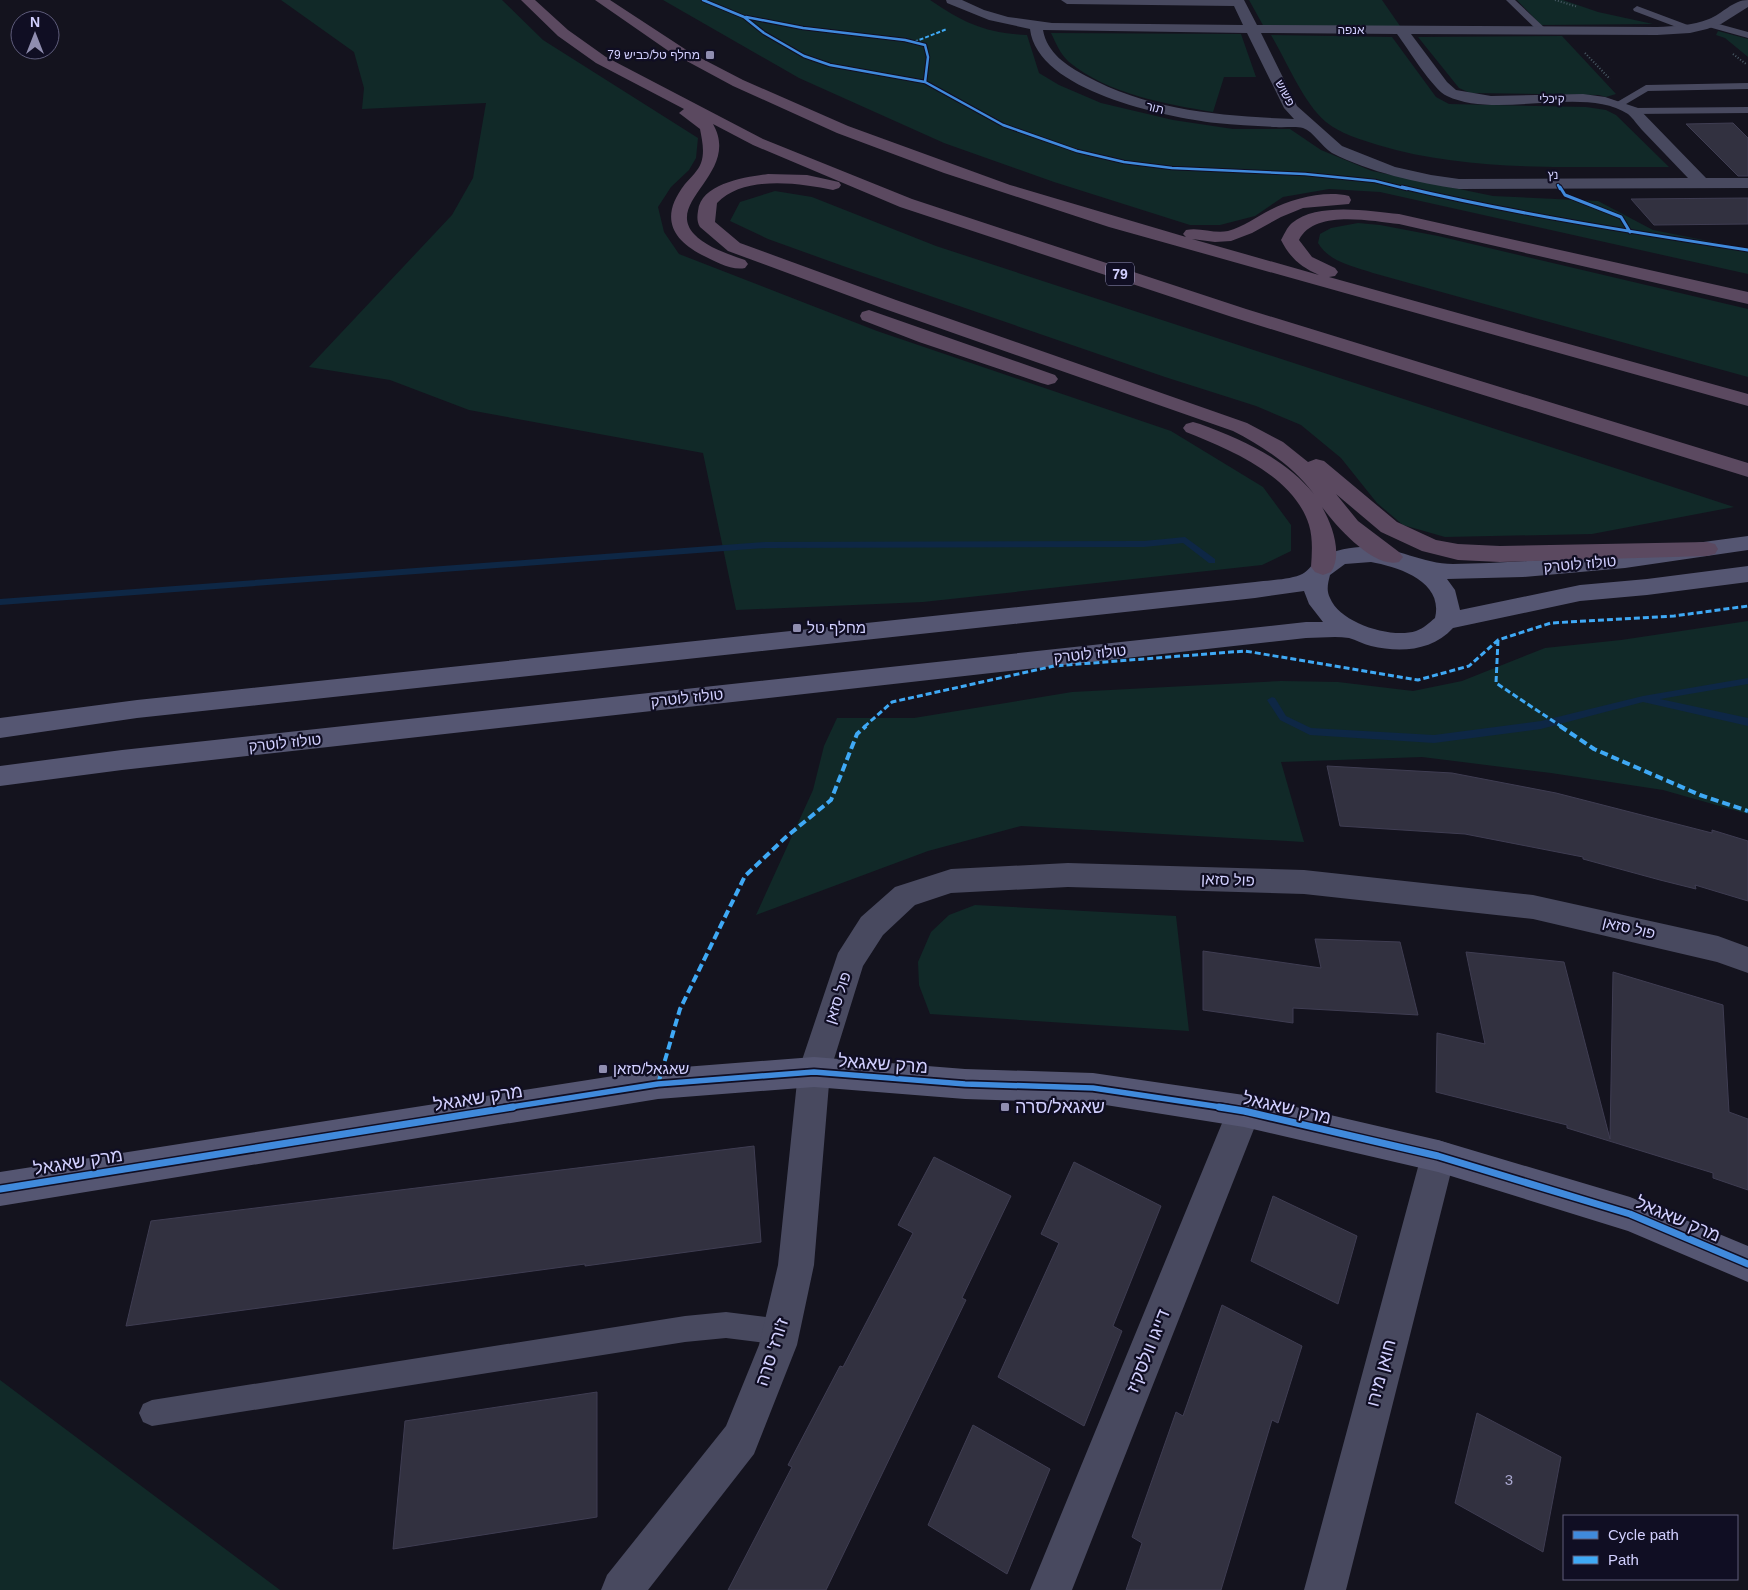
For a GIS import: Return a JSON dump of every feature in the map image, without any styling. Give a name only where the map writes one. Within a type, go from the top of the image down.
[{"type":"highway","name":"79","points":[[526,0],[570,39],[601,60],[636,79],[758,142],[906,203],[1249,316],[1748,470]]},
{"type":"highway","points":[[600,0],[685,55],[813,118],[903,155],[1022,195],[1114,223],[1748,400]]},
{"type":"highway","points":[[636,79],[707,127],[712,148],[710,164],[681,202],[678,218],[687,239],[713,254],[926,338],[1196,429],[1243,449],[1288,478],[1310,506],[1320,523],[1320,572]]},
{"type":"highway","points":[[906,203],[809,179],[776,178],[744,182],[717,193],[707,207],[706,223],[718,236],[734,247],[889,304],[1274,440],[1320,469],[1389,527],[1430,546],[1458,552],[1500,554],[1707,549]]},
{"type":"highway","points":[[1114,223],[1222,237],[1244,231],[1281,211],[1295,206],[1314,201],[1358,201],[1408,210],[1748,287]]},
{"type":"highway","points":[[1628,368],[1310,265],[1296,254],[1290,240],[1297,228],[1318,219],[1337,215],[1399,219],[1748,298]]},
{"type":"highway","points":[[1240,427],[1264,439],[1287,454],[1322,489],[1349,525],[1360,536],[1402,561]]},
{"type":"main road","name":"טולוז לוטרק","points":[[1402,561],[1450,572],[1481,572],[1624,560],[1748,544]]},
{"type":"main road","points":[[0,728],[137,709],[1255,590],[1304,583],[1336,559],[1352,555],[1371,554],[1402,561],[1428,574],[1447,597],[1449,609],[1446,621],[1436,632],[1419,639],[1397,642],[1374,638],[1352,631],[1333,619],[1320,605],[1315,590],[1320,572]]},
{"type":"main road","name":"טולוז לוטרק","points":[[1446,621],[1580,593],[1647,587],[1748,574]]},
{"type":"main road","name":"טולוז לוטרק","points":[[0,776],[132,759],[1306,630],[1350,630],[1374,638]]},
{"type":"main road","name":"מרק שאגאל","points":[[0,1189],[658,1084],[814,1072],[965,1084],[1093,1088],[1244,1111],[1438,1156],[1630,1214],[1748,1264]]},
{"type":"street","name":"אנפה","points":[[952,0],[967,8],[1002,20],[1036,26],[1094,30],[1564,32],[1690,29],[1716,21],[1748,1]]},
{"type":"street","points":[[1067,0],[1239,1]]},
{"type":"street","name":"פשוש","points":[[1239,1],[1291,108],[1336,148],[1362,160]]},
{"type":"street","name":"תור","points":[[1036,26],[1036,37],[1041,47],[1053,61],[1084,82],[1122,99],[1151,108],[1217,120],[1307,124]]},
{"type":"street","name":"קיכלי","points":[[1401,30],[1442,86],[1451,93],[1491,100],[1583,98],[1626,105]]},
{"type":"street","points":[[1626,105],[1701,183]]},
{"type":"street","name":"נץ","points":[[1362,160],[1390,170],[1431,180],[1459,184],[1748,183]]},
{"type":"street","name":"פול סזאן","points":[[814,1072],[850,962],[872,926],[905,896],[951,881],[1068,875],[1304,882],[1533,907],[1718,949],[1748,960]]},
{"type":"street","name":"ז'ורז' סרה","points":[[622,1590],[740,1440],[778,1345],[796,1265],[814,1072]]},
{"type":"street","name":"דייגו וולסקיז","points":[[1051,1590],[1244,1111]]},
{"type":"street","name":"חואן מירו","points":[[1325,1590],[1438,1156]]},
{"type":"lane","points":[[1510,0],[1543,31]]},
{"type":"lane","points":[[1636,9],[1690,29]]},
{"type":"lane","points":[[1708,24],[1747,34]]},
{"type":"lane","points":[[1626,105],[1646,88],[1748,86]]},
{"type":"lane","points":[[1626,105],[1748,110]]},
{"type":"lane","points":[[152,1413],[685,1329],[726,1325],[781,1332]]},
{"type":"path","points":[[1564,32],[1626,105]]},
{"type":"green space","points":[[281,0],[502,0],[543,40],[698,138],[696,158],[689,170],[671,187],[658,207],[664,232],[679,254],[877,331],[1171,431],[1263,487],[1291,525],[1291,551],[1262,565],[923,602],[736,610],[703,453],[469,410],[390,380],[309,367],[452,215],[473,178],[486,103],[362,109],[364,88],[354,52]]},
{"type":"green space","points":[[663,0],[930,0],[965,21],[987,29],[1027,35],[1039,73],[1059,85],[1101,103],[1173,120],[1233,129],[1290,129],[1321,150],[1372,171],[1493,196],[1598,201],[1653,230],[1748,249],[1748,274],[1380,192],[1329,189],[1283,197],[1255,216],[1220,225],[1190,225],[1054,182],[944,143],[799,78]]},
{"type":"green space","points":[[1249,0],[1382,0],[1400,26],[1264,27]]},
{"type":"green space","points":[[1517,0],[1563,0],[1598,12],[1653,24],[1541,25]]},
{"type":"green space","points":[[1718,31],[1748,39],[1748,57],[1725,38],[1716,35]]},
{"type":"green space","points":[[1051,33],[1241,34],[1256,77],[1224,77],[1213,112],[1157,101],[1119,90],[1084,73],[1066,59]]},
{"type":"green space","points":[[1271,35],[1392,37],[1436,97],[1449,104],[1586,107],[1606,110],[1616,115],[1669,167],[1559,167],[1486,164],[1413,154],[1364,141],[1338,130],[1318,114],[1303,93]]},
{"type":"green space","points":[[1562,36],[1616,94],[1606,97],[1599,95],[1470,93],[1459,88],[1418,37]]},
{"type":"green space","points":[[775,191],[812,197],[936,246],[1734,507],[1592,534],[1445,537],[1403,525],[1377,503],[1341,458],[1301,425],[1256,406],[1165,377],[843,266],[768,239],[730,221],[740,202]]},
{"type":"green space","points":[[1358,223],[1380,225],[1438,236],[1748,309],[1748,377],[1373,273],[1335,259],[1328,255],[1318,243],[1320,234],[1331,228]]},
{"type":"green space","points":[[1748,621],[1748,814],[1663,790],[1551,773],[1422,757],[1281,762],[1304,842],[1021,826],[928,851],[756,915],[813,790],[824,746],[837,718],[914,718],[1072,692],[1281,681],[1338,682],[1413,691],[1462,681],[1545,648],[1621,640]]},
{"type":"green space","points":[[975,905],[1176,916],[1189,1031],[930,1014],[919,985],[918,962],[931,932],[949,915]]},
{"type":"green space","points":[[0,1380],[280,1590],[0,1590]]},
{"type":"building","points":[[1733,123],[1748,138],[1748,176],[1738,176],[1686,124]]},
{"type":"building","points":[[1748,198],[1748,224],[1654,225],[1631,199]]},
{"type":"building","points":[[1327,766],[1452,773],[1556,793],[1712,833],[1712,830],[1748,841],[1748,901],[1695,885],[1696,889],[1660,880],[1583,859],[1583,857],[1465,834],[1340,826]]},
{"type":"building","points":[[1315,939],[1400,942],[1418,1015],[1293,1008],[1293,1023],[1203,1010],[1203,951],[1321,968]]},
{"type":"building","points":[[1466,952],[1564,962],[1610,1139],[1613,972],[1723,1005],[1729,1112],[1748,1119],[1748,1190],[1713,1178],[1713,1173],[1567,1128],[1567,1125],[1436,1092],[1437,1033],[1485,1044]]},
{"type":"building","points":[[754,1146],[761,1242],[126,1326],[151,1221]]},
{"type":"building","points":[[934,1157],[1011,1196],[962,1298],[966,1300],[826,1590],[728,1590],[792,1467],[788,1465],[840,1366],[843,1367],[913,1233],[898,1225]]},
{"type":"building","points":[[1074,1162],[1161,1206],[1113,1326],[1122,1331],[1084,1426],[998,1377],[1059,1243],[1041,1234]]},
{"type":"building","points":[[1273,1196],[1357,1236],[1338,1304],[1251,1261]]},
{"type":"building","points":[[1222,1305],[1302,1346],[1278,1423],[1272,1420],[1221,1590],[1126,1590],[1142,1543],[1132,1537],[1176,1412],[1183,1416]]},
{"type":"building","points":[[597,1392],[597,1517],[393,1549],[405,1421]]},
{"type":"building","points":[[1477,1413],[1561,1457],[1543,1552],[1455,1503]]},
{"type":"building","points":[[973,1425],[1050,1469],[1007,1574],[928,1525]]},
{"type":"waterway","points":[[0,602],[765,545],[1144,544],[1185,540],[1212,561]]},
{"type":"waterway","points":[[1648,698],[1748,681]]},
{"type":"waterway","points":[[1272,700],[1283,718],[1310,731],[1434,739],[1541,725],[1643,699],[1748,722]]},
{"type":"marked path","points":[[914,42],[947,29]]},
{"type":"marked path","points":[[658,1084],[680,1009],[745,876],[786,837],[831,800],[857,734],[892,702],[1054,666],[1245,651],[1418,680],[1469,666],[1498,640],[1551,623],[1674,616],[1748,606]]},
{"type":"marked path","points":[[1498,640],[1496,683],[1594,749],[1700,795],[1748,811]]},
{"type":"cycle path","points":[[703,0],[744,17],[764,33],[804,56],[830,65],[925,82],[1003,125],[1077,151],[1124,162],[1172,168],[1305,174],[1375,181],[1465,202],[1630,232],[1748,250]]},
{"type":"cycle path","points":[[746,17],[803,28],[905,40],[925,45],[928,57],[925,82]]},
{"type":"cycle path","points":[[1558,185],[1565,195],[1621,217],[1630,232]]},
{"type":"cycle path","points":[[0,1189],[658,1084],[814,1072],[965,1084],[1093,1088],[1244,1111],[1438,1156],[1630,1214],[1748,1264]]},
{"type":"place","name":"מחלף טל/כביש 79","points":[[710,55]]},
{"type":"place","name":"מחלף טל","points":[[797,628]]},
{"type":"place","name":"שאגאל/סזאן","points":[[603,1069]]},
{"type":"place","name":"שאגאל/סרה","points":[[1005,1107]]}]
